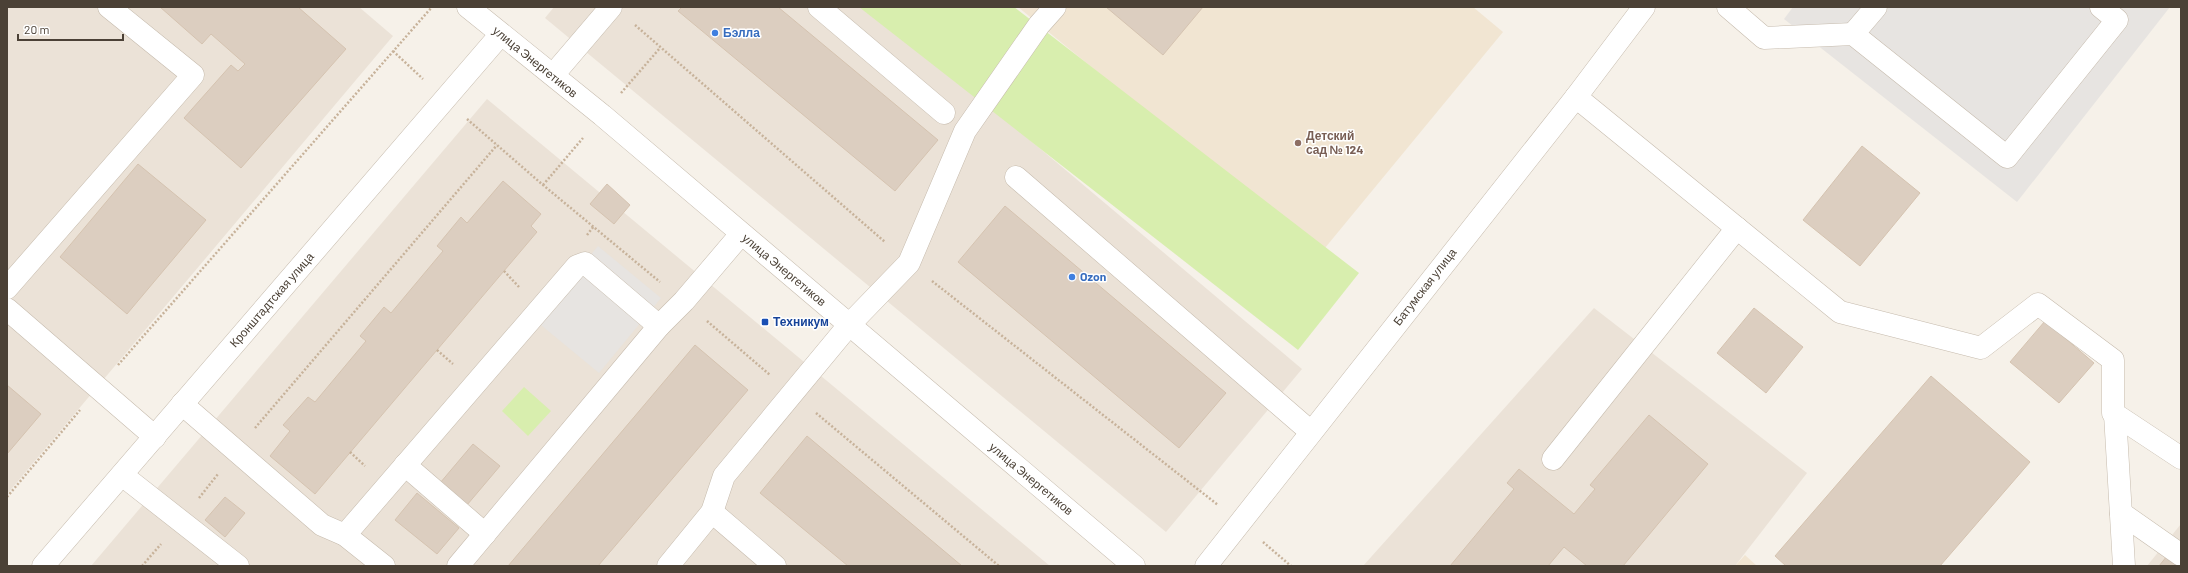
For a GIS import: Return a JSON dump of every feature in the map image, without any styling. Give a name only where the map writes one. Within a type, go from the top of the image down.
[{"type":"street","points":[[7,288],[193,75],[109,7]]},
{"type":"street","name":"улица Энергетиков","points":[[468,7],[552,75],[1134,566]]},
{"type":"street","points":[[552,75],[611,7]]},
{"type":"street","points":[[819,7],[944,113]]},
{"type":"street","points":[[668,566],[712,512],[724,476],[849,325],[909,263],[965,131],[1039,24],[1055,7]]},
{"type":"street","points":[[1728,7],[1764,38],[1853,34],[2007,157],[2117,20],[2101,7]]},
{"type":"street","points":[[1853,34],[1876,7]]},
{"type":"street","name":"Батумская улица","points":[[1206,566],[1576,96],[1640,9]]},
{"type":"street","name":"Кронштадтская улица","points":[[43,566],[501,34]]},
{"type":"street","points":[[1576,96],[1840,312],[1981,348],[2038,304],[2113,360],[2113,413],[2115,414],[2124,566]]},
{"type":"street","points":[[1016,177],[1311,432]]},
{"type":"street","points":[[1553,459],[1737,228]]},
{"type":"street","points":[[458,566],[659,326],[684,301],[741,234]]},
{"type":"street","points":[[345,535],[577,266],[585,263],[659,326]]},
{"type":"street","points":[[7,309],[155,437]]},
{"type":"street","points":[[182,404],[322,525],[345,535],[384,566]]},
{"type":"street","points":[[2115,414],[2181,458]]},
{"type":"street","points":[[405,465],[486,534]]},
{"type":"street","points":[[122,475],[238,566]]},
{"type":"street","points":[[712,512],[775,566]]},
{"type":"street","points":[[2121,513],[2181,554]]},
{"type":"path","points":[[7,497],[99,388],[432,7]]},
{"type":"path","points":[[632,22],[909,263],[1240,522],[1291,566]]},
{"type":"path","points":[[142,566],[181,521],[237,451],[496,145]]},
{"type":"shaded area","points":[[7,7],[359,7],[393,36],[7,494]]},
{"type":"shaded area","points":[[554,7],[872,7],[1302,369],[1166,532],[545,18]]},
{"type":"shaded area","name":"Детский сад № 124","points":[[1018,7],[1473,7],[1503,32],[1320,254]]},
{"type":"shaded area","points":[[1793,7],[2170,7],[2017,202],[1784,19]]},
{"type":"shaded area","points":[[487,99],[1050,566],[91,566]]},
{"type":"shaded area","points":[[598,246],[661,298],[599,373],[536,321]]},
{"type":"shaded area","points":[[1594,308],[1807,473],[1735,566],[1363,566]]},
{"type":"shaded area","points":[[2181,524],[2181,566],[2147,566]]},
{"type":"shaded area","points":[[1745,555],[1757,566],[1735,566]]},
{"type":"green space","points":[[859,7],[1014,7],[1359,273],[1298,350]]},
{"type":"green space","points":[[524,387],[551,411],[528,436],[502,411]]},
{"type":"building","points":[[160,7],[298,7],[346,49],[241,168],[184,118],[231,65],[238,71],[245,64],[211,34],[202,44]]},
{"type":"building","points":[[682,7],[778,7],[938,140],[895,191],[678,11]]},
{"type":"building","points":[[1106,7],[1203,7],[1163,55]]},
{"type":"building","points":[[1862,146],[1920,193],[1860,266],[1803,220]]},
{"type":"building","points":[[138,164],[206,220],[127,314],[60,257]]},
{"type":"building","points":[[503,181],[541,214],[531,226],[537,232],[315,494],[270,456],[290,431],[283,425],[308,397],[315,402],[366,341],[360,336],[384,307],[391,313],[443,251],[437,246],[461,217],[467,223]]},
{"type":"building","points":[[607,184],[630,205],[614,224],[590,204]]},
{"type":"building","points":[[1005,206],[1226,393],[1179,448],[958,262]]},
{"type":"building","points":[[1754,308],[1803,347],[1766,393],[1717,353]]},
{"type":"building","points":[[2045,321],[2094,363],[2059,403],[2010,362]]},
{"type":"building","points":[[695,345],[748,390],[598,566],[508,566]]},
{"type":"building","points":[[1931,376],[2030,462],[1940,566],[1786,566],[1775,556]]},
{"type":"building","points":[[7,385],[41,414],[7,454]]},
{"type":"building","points":[[1649,415],[1708,464],[1623,566],[1587,566],[1564,547],[1548,566],[1450,566],[1514,489],[1507,483],[1519,469],[1574,514],[1595,489],[1590,485]]},
{"type":"building","points":[[807,436],[962,566],[848,566],[760,493]]},
{"type":"building","points":[[473,444],[500,466],[467,505],[440,483]]},
{"type":"building","points":[[417,493],[459,528],[437,554],[395,520]]},
{"type":"building","points":[[225,497],[245,513],[225,537],[205,520]]},
{"type":"building","points":[[2167,556],[2178,566],[2159,566]]},
{"type":"place","name":"Бэлла","points":[[715,33]]},
{"type":"place","name":"Детский сад № 124","points":[[1298,143]]},
{"type":"place","name":"Ozon","points":[[1072,277]]},
{"type":"place","name":"Техникум","points":[[765,322]]}]
